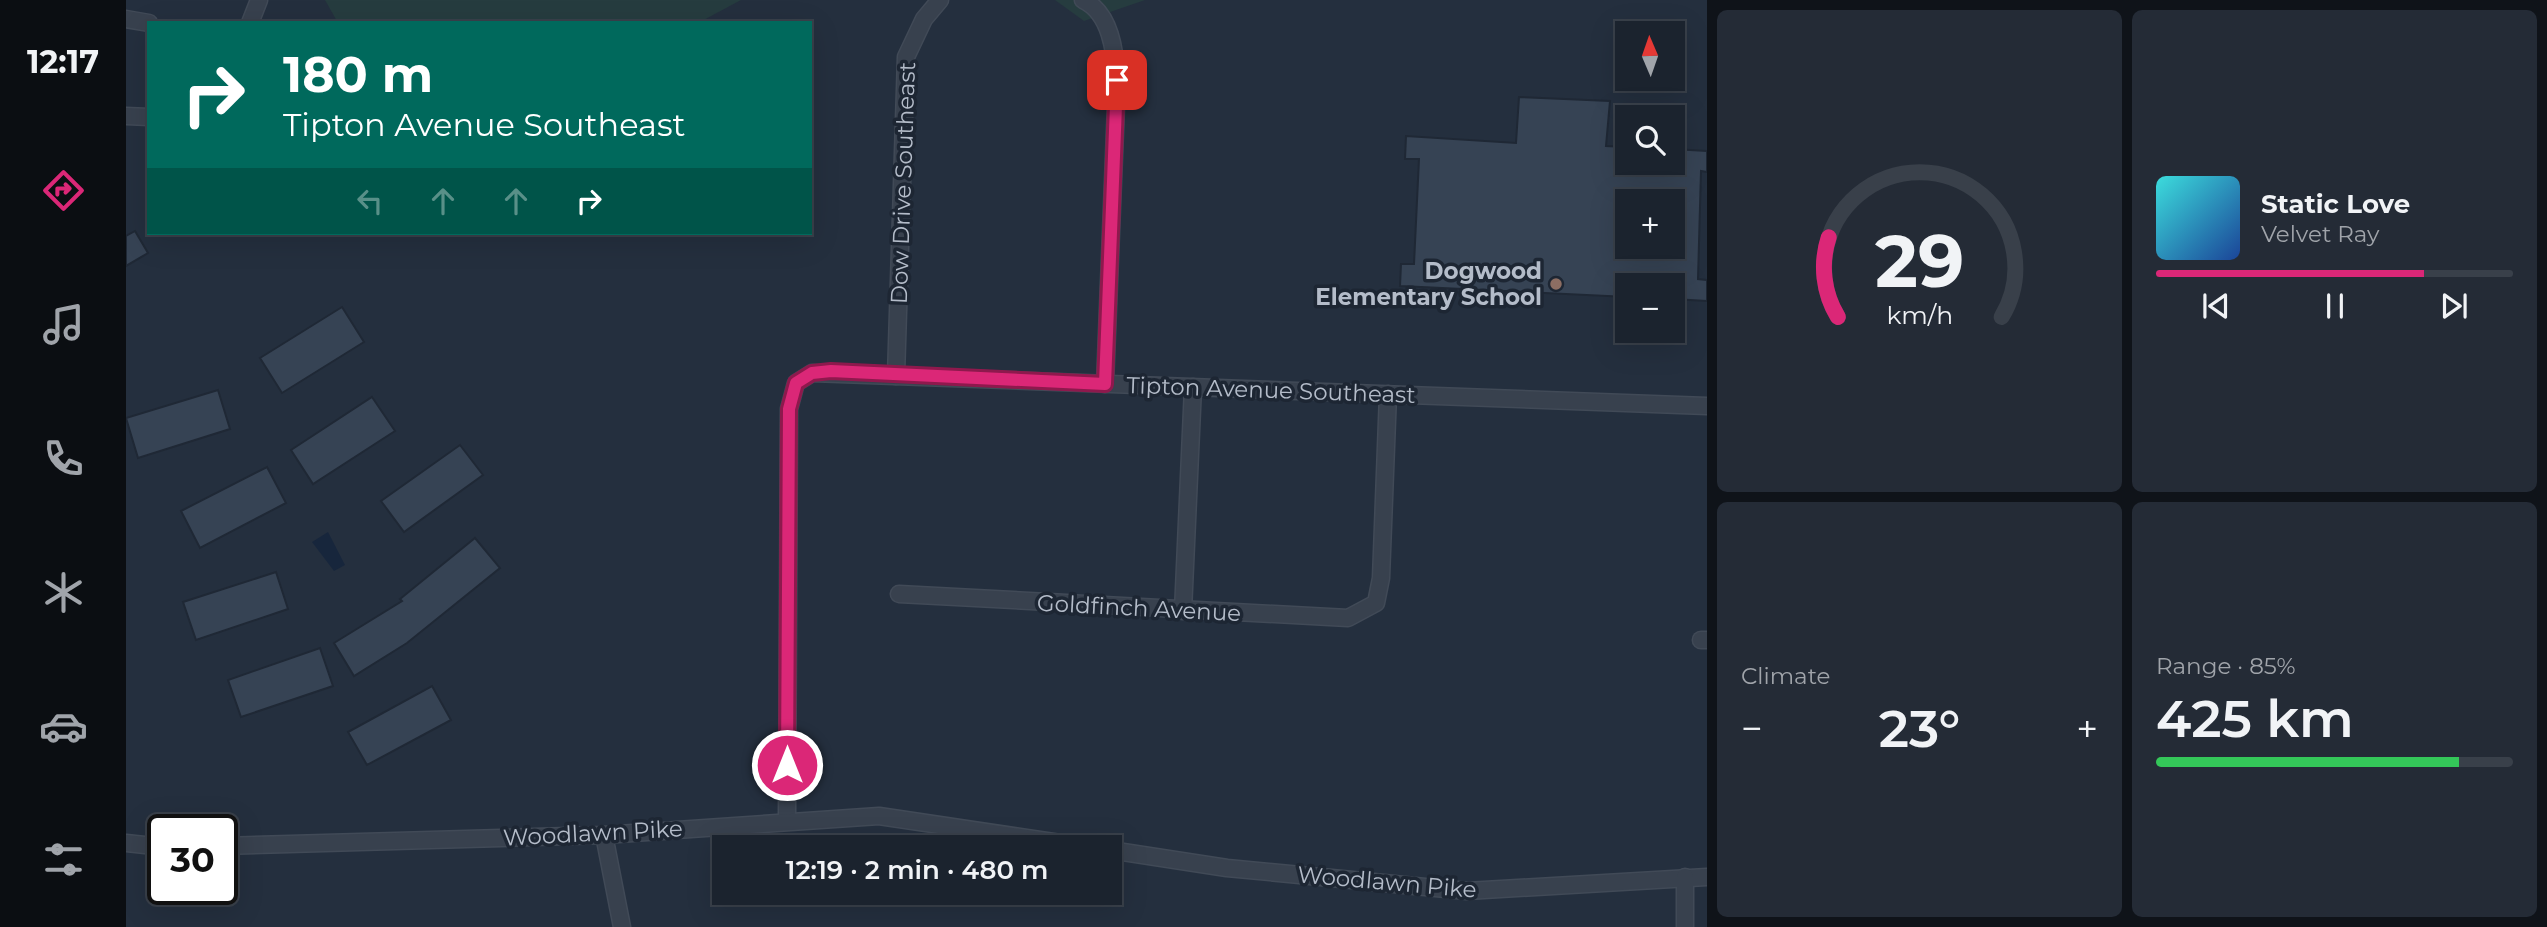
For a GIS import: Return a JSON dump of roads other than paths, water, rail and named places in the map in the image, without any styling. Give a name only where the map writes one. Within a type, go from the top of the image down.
[{"type":"street","points":[[251,21],[259,0]]},
{"type":"street","name":"Dow Drive Southeast","points":[[896,376],[906,58],[924,19],[940,0]]},
{"type":"street","points":[[1083,0],[1095,5],[1115,46],[1117,80],[1105,384]]},
{"type":"street","points":[[126,19],[147,23]]},
{"type":"street","points":[[126,116],[147,117]]},
{"type":"street","name":"Tipton Avenue Southeast","points":[[787,820],[789,409],[796,383],[812,373],[1707,406]]},
{"type":"street","points":[[1183,611],[1193,387]]},
{"type":"street","name":"Goldfinch Avenue","points":[[899,594],[1348,618],[1376,603],[1381,578],[1388,394]]},
{"type":"street","name":"Woodlawn Pike","points":[[238,846],[604,835],[787,820],[879,816],[1006,835]]},
{"type":"street","points":[[604,835],[622,927]]},
{"type":"street","points":[[126,843],[147,845]]},
{"type":"street","name":"Woodlawn Pike","points":[[1122,852],[1227,868],[1467,891],[1707,877]]},
{"type":"street","points":[[1685,877],[1685,927]]},
{"type":"water","points":[[328,532],[345,565],[334,571],[312,542]]},
{"type":"place","name":"Dogwood Elementary School","points":[[1556,284]]}]
